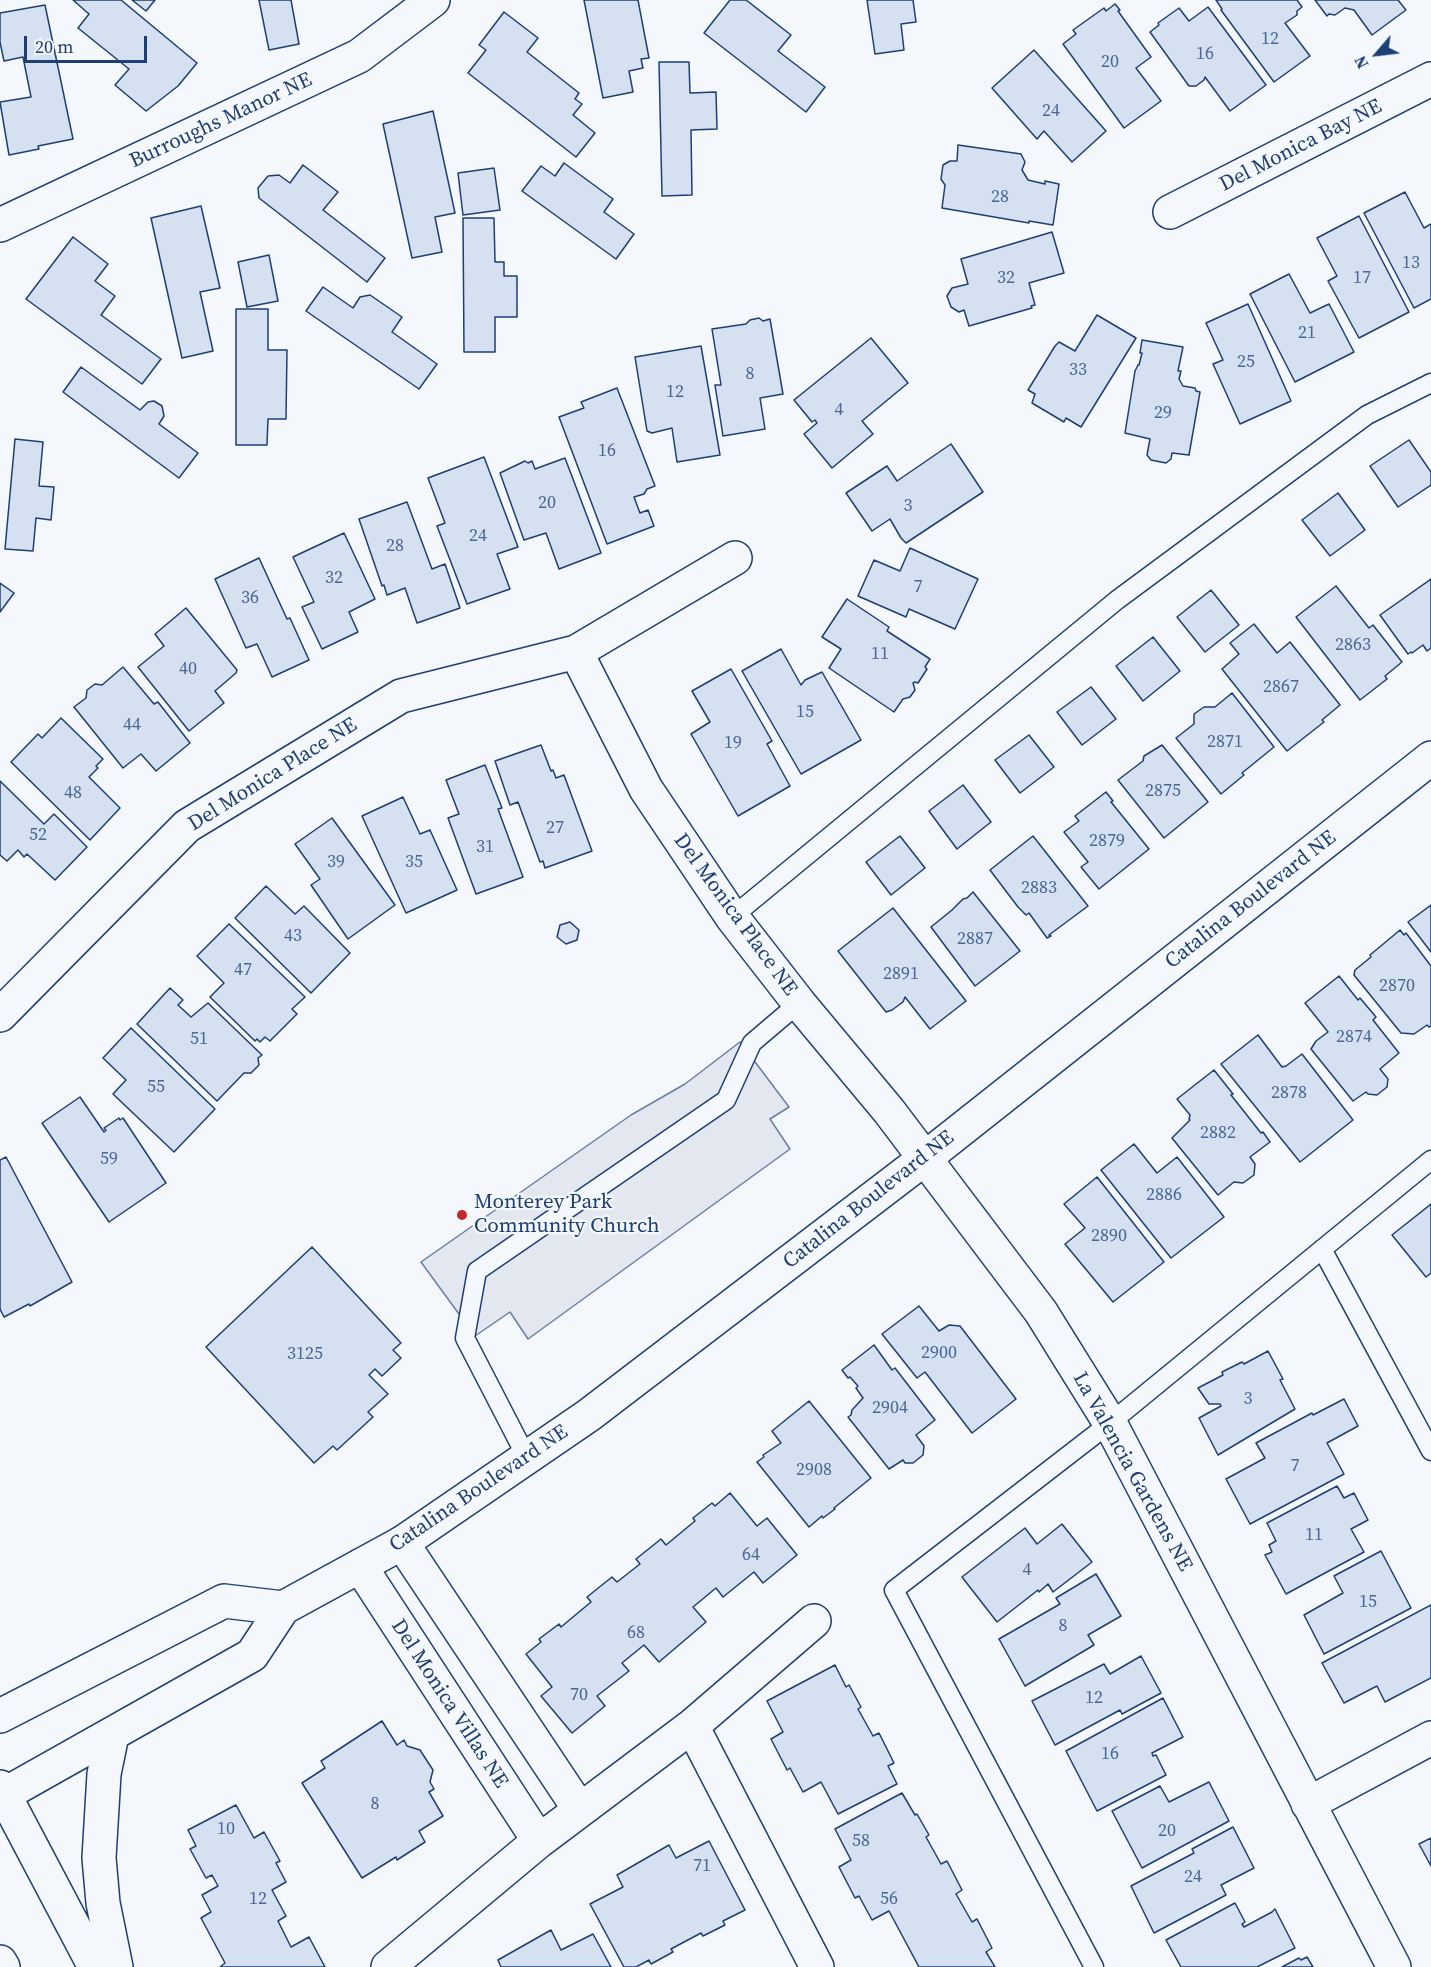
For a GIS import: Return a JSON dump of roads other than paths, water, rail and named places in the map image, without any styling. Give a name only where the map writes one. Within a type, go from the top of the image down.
[{"type":"street","name":"Burroughs Manor NE","points":[[0,225],[360,56],[433,0]]},
{"type":"street","name":"Del Monica Bay NE","points":[[1170,212],[1431,79]]},
{"type":"street","name":"Del Monica Place NE","points":[[0,1015],[187,826],[401,696],[576,652],[735,558]]},
{"type":"street","name":"Del Monica Place NE","points":[[576,652],[646,789],[732,917],[924,1159]]},
{"type":"street","name":"Catalina Boulevard NE","points":[[1,1793],[112,1735],[252,1655],[283,1608],[402,1543],[589,1415],[924,1159],[1431,758]]},
{"type":"street","name":"La Valencia Gardens NE","points":[[924,1159],[1041,1312],[1110,1423],[1394,1967]]},
{"type":"street","points":[[402,1543],[580,1810]]},
{"type":"street","name":"Del Monica Villas NE","points":[[360,1566],[538,1841]]},
{"type":"street","points":[[0,1716],[224,1601],[283,1608]]},
{"type":"street","points":[[388,1967],[538,1841],[692,1726],[814,1621]]},
{"type":"street","points":[[692,1726],[817,1967]]},
{"type":"street","points":[[112,1735],[104,1774],[99,1858],[103,1903],[116,1967]]},
{"type":"street","points":[[1308,1804],[1431,1738]]},
{"type":"street","points":[[1,1793],[95,1967]]},
{"type":"street","points":[[0,1962],[3,1967]]},
{"type":"lane","points":[[732,917],[1117,600],[1367,415],[1431,383]]},
{"type":"lane","points":[[527,1458],[465,1338],[477,1271],[726,1100],[752,1043],[799,1003]]},
{"type":"lane","points":[[1094,1967],[894,1590],[1110,1423],[1431,1160]]},
{"type":"lane","points":[[1322,1249],[1431,1451]]},
{"type":"place","name":"Monterey Park Community Church","points":[[462,1215]]}]
